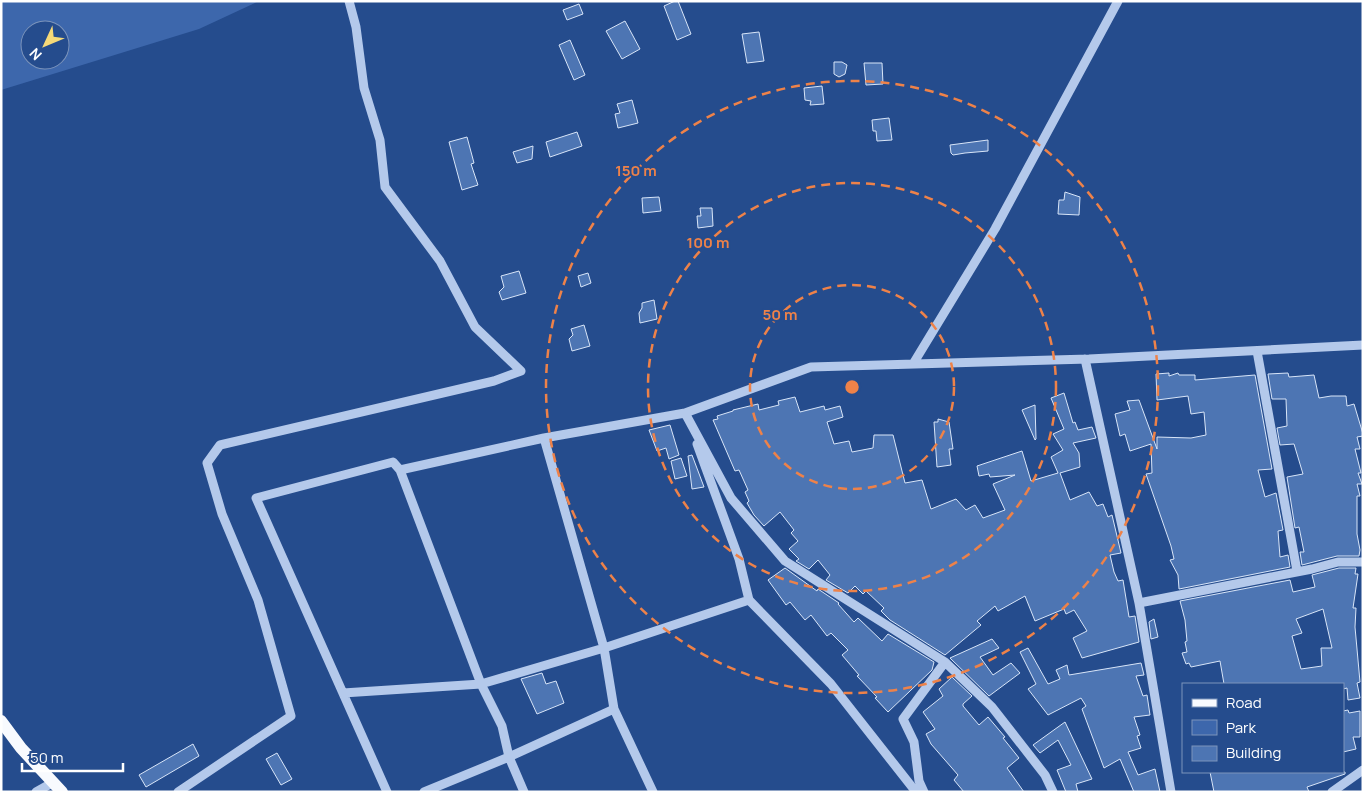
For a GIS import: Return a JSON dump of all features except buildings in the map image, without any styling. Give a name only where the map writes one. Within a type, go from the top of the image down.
[{"type":"main road","points":[[1,721],[21,748],[57,787]]},
{"type":"street","points":[[178,792],[291,716],[258,600],[222,514],[207,462],[220,445],[494,381],[521,371],[475,326],[440,261],[385,187],[380,140],[364,88],[356,27],[349,1]]},
{"type":"street","points":[[913,364],[995,229],[1118,1]]},
{"type":"street","points":[[400,470],[544,438],[685,413],[811,367],[1085,359],[1363,345]]},
{"type":"street","points":[[1257,351],[1297,571]]},
{"type":"street","points":[[1085,359],[1139,603],[1171,792]]},
{"type":"street","points":[[685,413],[739,559],[749,600],[831,684],[916,792]]},
{"type":"street","points":[[685,413],[731,498],[785,561],[945,662],[992,707],[1045,776],[1053,792]]},
{"type":"street","points":[[544,438],[604,648],[614,709],[653,792]]},
{"type":"street","points":[[387,792],[256,498],[394,462],[400,470],[481,684],[502,726],[510,757],[524,792]]},
{"type":"street","points":[[1139,603],[1338,562],[1363,562]]},
{"type":"street","points":[[343,693],[481,684],[604,648],[749,600]]},
{"type":"street","points":[[924,792],[919,781],[914,742],[903,719],[945,662]]},
{"type":"street","points":[[424,792],[510,757],[614,709]]},
{"type":"street","points":[[1332,792],[1363,770]]},
{"type":"street","points":[[36,792],[57,787]]},
{"type":"green space","points":[[1,1],[259,1],[199,29],[70,69],[70,20],[20,20],[20,70],[66,70],[1,90]]}]
